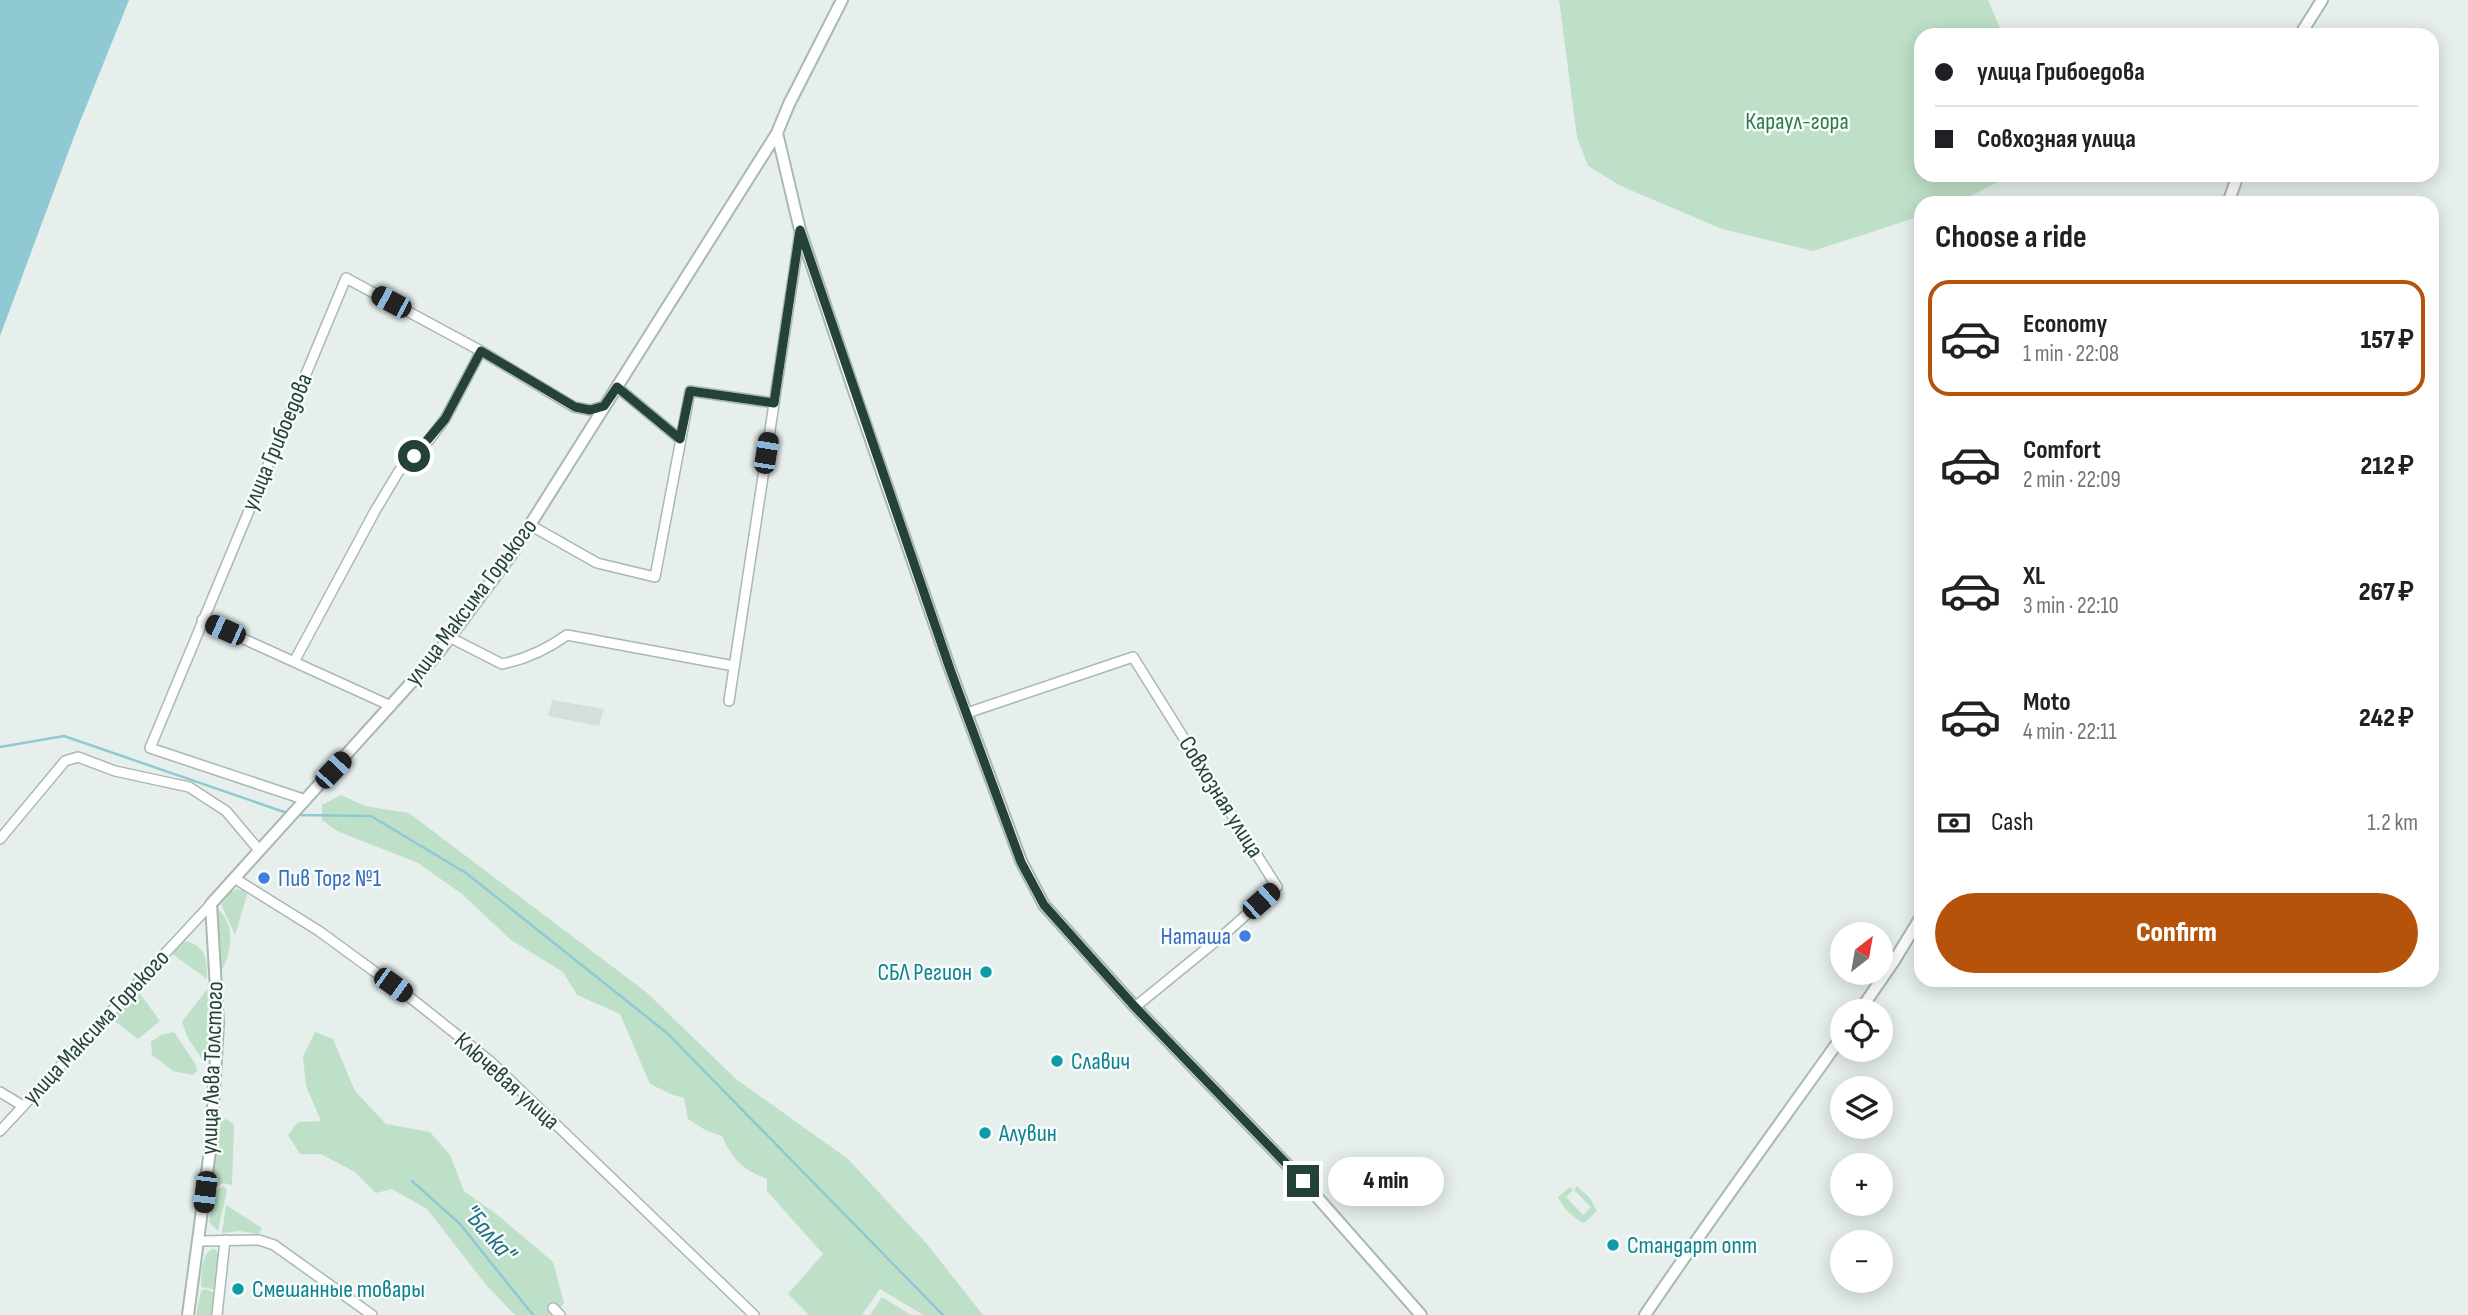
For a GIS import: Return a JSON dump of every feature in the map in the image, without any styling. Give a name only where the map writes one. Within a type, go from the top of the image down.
[{"type":"street","name":"улица Максима Горького","points":[[0,1131],[391,706],[449,637],[511,555],[777,133],[842,0]]},
{"type":"street","points":[[2304,28],[2322,0]]},
{"type":"street","points":[[777,133],[800,230],[967,713],[1021,862],[1044,905],[1135,1007],[1303,1181],[1421,1315]]},
{"type":"street","points":[[729,701],[800,230]]},
{"type":"street","name":"улица Грибоедова","points":[[306,800],[150,748],[346,278],[481,351],[575,407],[590,410],[604,406]]},
{"type":"street","points":[[295,660],[374,512],[399,471],[445,419],[481,351]]},
{"type":"street","points":[[617,387],[680,439]]},
{"type":"street","points":[[530,525],[597,563],[655,577],[690,391],[774,403]]},
{"type":"street","points":[[202,620],[295,660],[391,706]]},
{"type":"street","points":[[449,637],[502,664],[523,660],[547,649],[567,635],[734,666]]},
{"type":"street","name":"Совхозная улица","points":[[967,713],[1133,657],[1277,887],[1135,1007]]},
{"type":"street","points":[[0,839],[65,761],[78,757],[115,771],[189,787],[226,811],[259,850]]},
{"type":"street","name":"Ключевая улица","points":[[234,878],[319,931],[491,1062],[754,1315]]},
{"type":"street","name":"улица Льва Толстого","points":[[188,1315],[211,1143],[218,1023],[211,904]]},
{"type":"street","points":[[1868,999],[1914,928]]},
{"type":"street","points":[[1645,1315],[1685,1254],[1745,1175],[1830,1054]]},
{"type":"street","points":[[0,1092],[23,1106]]},
{"type":"street","points":[[217,1315],[225,1240]]},
{"type":"street","points":[[199,1241],[259,1240],[274,1245],[372,1315]]},
{"type":"shaded area","points":[[552,700],[604,709],[599,726],[548,716]]},
{"type":"green space","name":"Караул-гора","points":[[1559,0],[1988,0],[2000,28],[1914,28],[1914,182],[1998,182],[1971,196],[1914,196],[1914,218],[1813,251],[1722,229],[1621,186],[1588,166],[1577,137]]},
{"type":"green space","points":[[341,795],[365,806],[409,813],[646,992],[736,1079],[848,1159],[926,1243],[983,1315],[923,1315],[880,1289],[862,1315],[809,1315],[788,1294],[823,1254],[767,1191],[767,1179],[739,1163],[722,1136],[705,1130],[688,1119],[684,1098],[650,1084],[620,1014],[577,995],[563,972],[511,940],[462,894],[418,863],[337,831],[322,820],[322,805]]},
{"type":"green space","points":[[237,889],[248,892],[235,935],[221,904],[229,893]]},
{"type":"green space","points":[[214,906],[226,919],[230,937],[228,955],[221,971]]},
{"type":"green space","points":[[186,941],[202,951],[207,966],[207,979],[171,953],[178,944]]},
{"type":"green space","points":[[207,989],[212,1010],[206,1058],[202,1059],[188,1038],[182,1022]]},
{"type":"green space","points":[[138,991],[160,1021],[138,1039],[112,1019]]},
{"type":"green space","points":[[174,1032],[196,1065],[197,1071],[193,1075],[173,1071],[152,1055],[151,1042],[161,1035]]},
{"type":"green space","points":[[315,1032],[333,1039],[355,1091],[386,1124],[430,1132],[450,1155],[464,1191],[499,1216],[553,1262],[564,1303],[555,1315],[515,1315],[487,1286],[427,1209],[392,1189],[376,1193],[355,1172],[321,1154],[300,1154],[288,1135],[298,1122],[321,1121],[306,1086],[303,1056]]},
{"type":"green space","points":[[226,1119],[234,1124],[232,1185],[223,1183],[213,1189],[211,1182],[221,1121]]},
{"type":"green space","points":[[224,1186],[227,1190],[218,1231],[209,1222],[212,1193]]},
{"type":"green space","points":[[1577,1186],[1590,1198],[1597,1211],[1584,1223],[1569,1212],[1558,1197],[1570,1187],[1573,1190],[1566,1197],[1583,1215],[1591,1207],[1574,1190]]},
{"type":"green space","points":[[226,1205],[262,1228],[259,1234],[239,1231],[222,1233]]},
{"type":"green space","points":[[214,1248],[220,1263],[217,1290],[201,1287],[204,1260]]},
{"type":"green space","points":[[205,1289],[216,1293],[214,1315],[196,1315],[201,1291]]},
{"type":"green space","points":[[882,1297],[911,1315],[870,1315]]},
{"type":"water","points":[[0,0],[129,0],[75,134],[0,336]]},
{"type":"waterway","points":[[0,747],[64,736],[290,814]]},
{"type":"waterway","points":[[296,815],[371,816],[466,873],[667,1033],[943,1315]]},
{"type":"waterway","name":"\"Балка\"","points":[[412,1181],[460,1224],[533,1315]]},
{"type":"place","name":"Пив Торг №1","points":[[264,878]]},
{"type":"place","name":"Наташа","points":[[1245,936]]},
{"type":"place","name":"СБЛ Регион","points":[[986,972]]},
{"type":"place","name":"Славич","points":[[1057,1061]]},
{"type":"place","name":"Алувин","points":[[985,1133]]},
{"type":"place","name":"Стандарт опт","points":[[1613,1245]]},
{"type":"place","name":"Смешанные товары","points":[[238,1289]]},
{"type":"route","points":[[414,456],[445,419],[481,351],[575,407],[590,410],[604,406],[617,387],[680,439],[690,391],[774,403],[800,230],[950,669],[1021,862],[1044,905],[1100,970],[1303,1181]]}]
